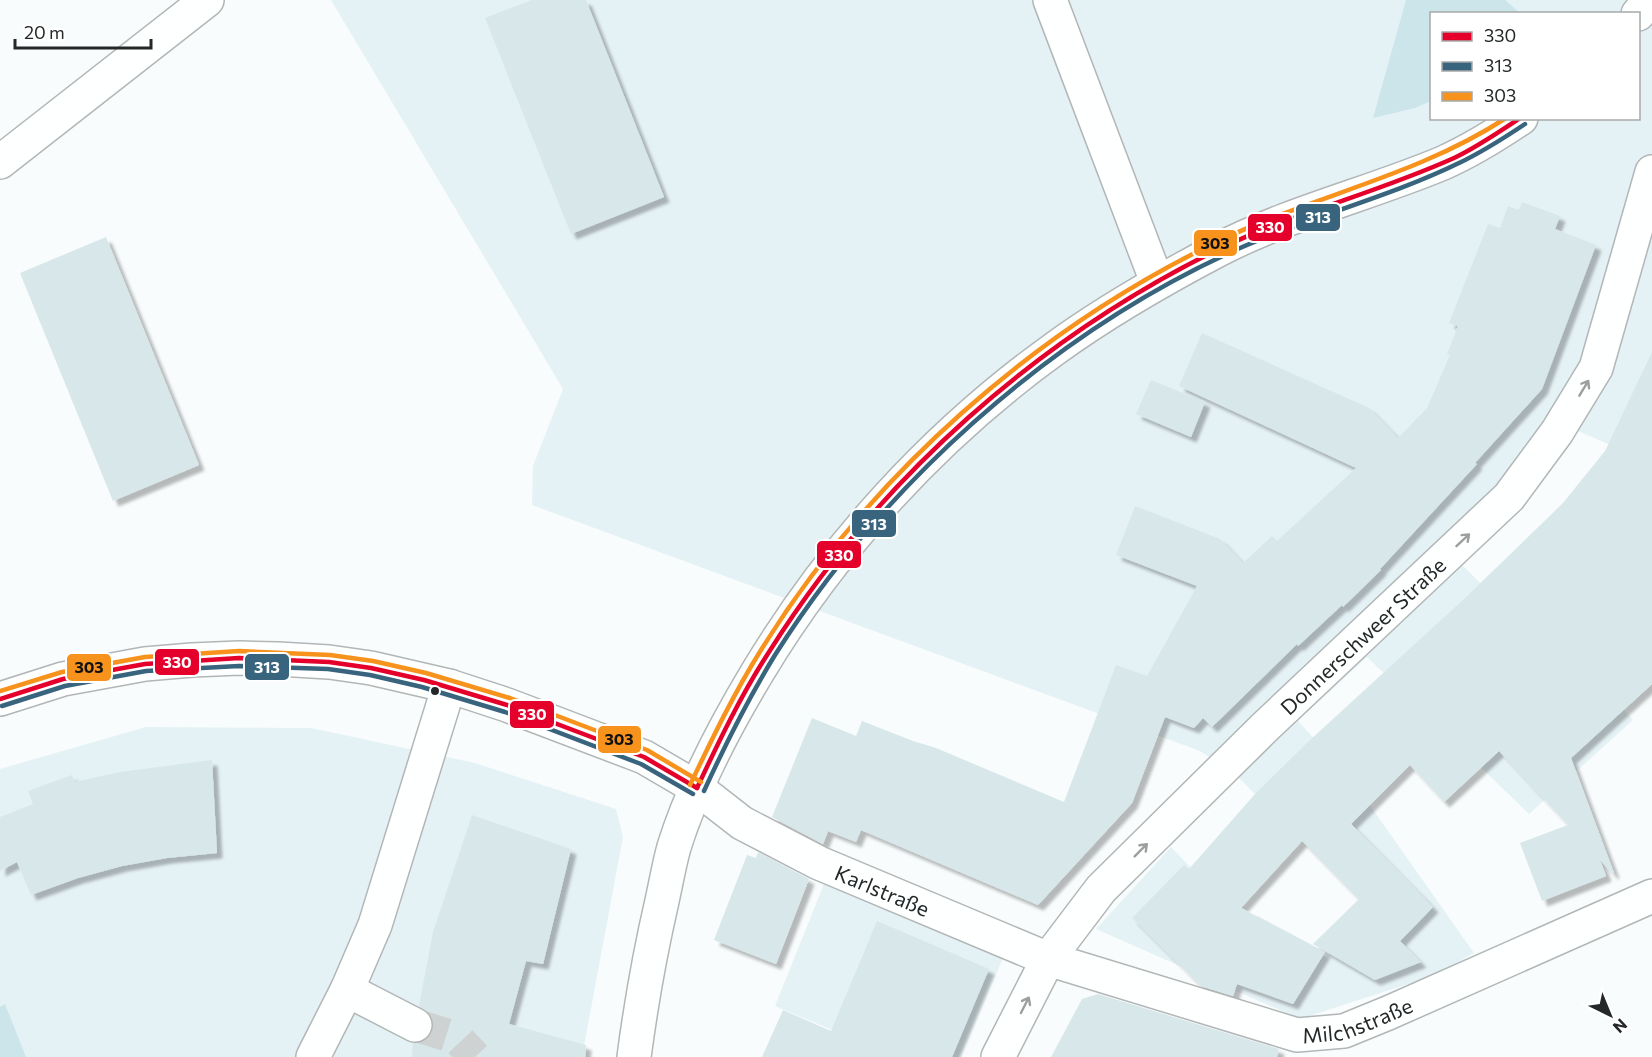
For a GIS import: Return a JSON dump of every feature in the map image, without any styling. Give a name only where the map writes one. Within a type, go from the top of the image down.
[{"type":"street","points":[[0,162],[207,0]]},
{"type":"street","points":[[1050,0],[1157,282]]},
{"type":"street","points":[[634,1057],[648,964],[674,847],[697,788],[730,718],[780,633],[822,576],[869,519],[922,462],[1015,378],[1092,322],[1157,282],[1252,235],[1446,162],[1486,141],[1518,120]]},
{"type":"street","name":"Donnerschweer Straße","points":[[998,1057],[1048,959],[1101,889],[1265,727],[1509,497],[1557,432],[1596,368],[1652,172]]},
{"type":"street","name":"Karlstraße","points":[[0,699],[63,679],[104,671],[145,664],[239,658],[328,662],[360,666],[449,686],[507,705],[644,757],[697,788],[742,823],[819,863],[1048,959]]},
{"type":"street","points":[[313,1057],[347,990],[375,925],[449,686]]},
{"type":"street","name":"Milchstraße","points":[[1048,959],[1297,1035],[1344,1031],[1652,896]]},
{"type":"street","points":[[347,990],[415,1025]]},
{"type":"shaded area","points":[[331,0],[1652,0],[1652,463],[1578,431],[1524,502],[1460,563],[1551,652],[1562,643],[1633,720],[1529,814],[1367,657],[1298,721],[1350,777],[1474,953],[1433,976],[1300,1019],[1096,929],[1171,847],[1246,925],[1258,916],[1329,954],[1372,912],[1236,775],[1200,751],[532,505],[533,466],[563,389]]},
{"type":"shaded area","points":[[1406,0],[1505,0],[1519,12],[1430,12],[1430,101],[1415,108],[1373,118]]},
{"type":"shaded area","points":[[146,727],[311,728],[475,763],[616,809],[623,837],[582,1057],[0,1057],[0,769]]},
{"type":"shaded area","points":[[824,884],[1003,958],[961,1057],[897,1057],[775,1006]]},
{"type":"shaded area","points":[[5,1004],[26,1057],[0,1057],[0,1007]]},
{"type":"building","points":[[532,0],[586,0],[664,197],[571,234],[485,18]]},
{"type":"building","points":[[1522,202],[1560,216],[1555,229],[1596,245],[1542,389],[1381,570],[1343,607],[1342,605],[1298,646],[1297,644],[1212,727],[1203,718],[1194,728],[1165,717],[1132,803],[1038,905],[861,830],[856,842],[828,831],[823,844],[772,817],[812,718],[856,736],[862,721],[936,748],[1064,802],[1116,665],[1147,676],[1197,586],[1116,555],[1135,506],[1220,539],[1243,563],[1272,536],[1277,541],[1356,468],[1179,386],[1202,333],[1369,408],[1398,438],[1427,408],[1450,355],[1447,354],[1458,326],[1449,323],[1488,224],[1500,228],[1508,206],[1519,210]]},
{"type":"building","points":[[106,237],[199,465],[113,501],[20,273]]},
{"type":"building","points":[[1652,352],[1652,684],[1571,758],[1614,873],[1600,860],[1606,876],[1542,901],[1520,843],[1568,825],[1499,751],[1444,802],[1410,765],[1351,824],[1433,907],[1400,941],[1421,962],[1375,980],[1313,944],[1359,899],[1302,841],[1241,908],[1325,952],[1293,1004],[1237,984],[1233,996],[1201,986],[1132,918],[1184,865],[1189,869],[1255,794],[1309,741],[1465,598],[1563,503],[1605,451]]},
{"type":"building","points":[[1151,380],[1205,402],[1191,437],[1136,414]]},
{"type":"building","points":[[212,760],[217,853],[167,858],[122,866],[78,878],[31,895],[17,862],[0,871],[0,817],[33,804],[28,791],[72,775],[74,782],[120,772]]},
{"type":"building","points":[[472,815],[571,849],[543,964],[526,961],[509,1024],[586,1045],[585,1057],[412,1057],[413,1043],[425,1041],[432,1033],[434,1025],[431,1015],[419,1006],[433,932]]},
{"type":"building","points":[[758,852],[809,879],[776,964],[714,940],[747,855],[756,858]]},
{"type":"building","points":[[877,921],[989,969],[952,1057],[762,1057],[783,1010],[831,1031]]},
{"type":"building","points":[[1098,994],[1279,1049],[1277,1057],[1051,1057],[1082,999]]},
{"type":"tunnel","points":[[415,1025],[457,1038],[475,1057]]},
{"type":"transit line","name":"303","points":[[690,785],[715,733],[761,650],[804,586],[852,525],[905,467],[962,413],[1023,363],[1086,317],[1153,276],[1221,240],[1437,155],[1503,120]]},
{"type":"transit line","name":"330","points":[[697,788],[722,736],[769,652],[812,589],[860,528],[912,471],[968,418],[1027,369],[1090,324],[1155,283],[1223,247],[1280,223],[1454,158],[1517,120]]},
{"type":"transit line","name":"313","points":[[704,791],[737,722],[775,655],[818,593],[865,533],[918,476],[974,422],[1034,373],[1096,327],[1162,287],[1229,253],[1286,229],[1431,176],[1476,154],[1525,124]]},
{"type":"transit line","name":"303","points":[[0,691],[62,672],[145,657],[239,651],[330,655],[373,661],[426,673],[510,698],[647,750],[701,782]]},
{"type":"transit line","name":"330","points":[[0,699],[63,679],[145,664],[239,658],[329,662],[371,668],[424,680],[507,705],[644,757],[697,788]]},
{"type":"transit line","name":"313","points":[[2,706],[65,686],[146,671],[239,666],[328,669],[370,675],[422,687],[505,712],[641,764],[693,794]]}]
